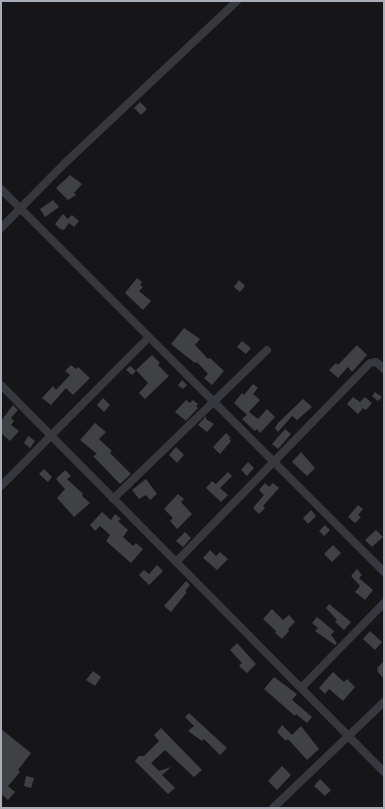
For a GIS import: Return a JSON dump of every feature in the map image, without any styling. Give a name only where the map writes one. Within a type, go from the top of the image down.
[{"type":"street","points":[[1,228],[64,164],[237,1]]},
{"type":"street","points":[[1,189],[384,572]]},
{"type":"street","points":[[1,486],[149,337]]},
{"type":"street","points":[[113,499],[212,401],[267,350]]},
{"type":"street","points":[[176,562],[370,363],[376,362],[384,369]]},
{"type":"street","points":[[1,385],[384,772]]},
{"type":"street","points":[[302,688],[384,603]]},
{"type":"street","points":[[273,808],[384,702]]},
{"type":"building","points":[[140,102],[147,109],[141,115],[134,108]]},
{"type":"building","points":[[70,175],[82,184],[74,193],[76,195],[68,200],[56,188]]},
{"type":"building","points":[[53,200],[59,207],[45,217],[40,209]]},
{"type":"building","points":[[63,214],[68,219],[72,215],[79,221],[74,227],[69,223],[64,230],[60,229],[55,224]]},
{"type":"building","points":[[137,278],[142,282],[140,285],[143,287],[139,291],[151,301],[143,310],[125,293]]},
{"type":"building","points":[[239,280],[245,286],[240,292],[234,287]]},
{"type":"building","points":[[184,328],[200,339],[195,345],[208,359],[210,358],[224,371],[212,385],[204,378],[208,374],[199,364],[196,362],[195,363],[171,344]]},
{"type":"building","points":[[242,341],[251,348],[246,354],[237,347]]},
{"type":"building","points":[[357,345],[367,355],[352,372],[348,367],[338,378],[329,370],[336,363],[338,365]]},
{"type":"building","points":[[152,355],[160,363],[158,365],[169,376],[145,399],[139,393],[148,383],[136,370]]},
{"type":"building","points":[[71,365],[76,369],[78,367],[90,378],[73,395],[66,388],[51,405],[42,398],[53,386],[56,390],[70,375],[65,371]]},
{"type":"building","points":[[130,366],[136,371],[132,375],[126,370]]},
{"type":"building","points":[[182,380],[187,385],[183,389],[178,385]]},
{"type":"building","points":[[253,384],[258,388],[253,394],[260,400],[249,412],[258,419],[267,409],[275,417],[260,433],[257,429],[255,431],[242,419],[247,415],[234,403],[242,393],[244,395]]},
{"type":"building","points":[[375,392],[382,397],[378,401],[372,396]]},
{"type":"building","points":[[353,397],[360,402],[365,397],[372,403],[366,410],[363,408],[358,414],[347,404]]},
{"type":"building","points":[[103,398],[110,405],[104,412],[97,405]]},
{"type":"building","points":[[303,399],[312,407],[297,420],[292,416],[278,432],[275,428],[278,423]]},
{"type":"building","points":[[186,400],[190,403],[193,400],[198,404],[196,406],[198,408],[186,421],[175,412]]},
{"type":"building","points":[[13,405],[18,410],[11,418],[14,421],[11,425],[19,431],[10,441],[1,433],[1,421]]},
{"type":"building","points":[[206,416],[206,419],[214,424],[207,432],[198,425]]},
{"type":"building","points":[[95,423],[106,432],[99,439],[112,451],[110,453],[131,474],[120,484],[93,456],[97,454],[80,440]]},
{"type":"building","points":[[285,429],[291,434],[278,449],[272,444]]},
{"type":"building","points":[[226,433],[231,438],[229,439],[231,441],[220,454],[213,447]]},
{"type":"building","points":[[28,436],[35,441],[30,448],[24,443]]},
{"type":"building","points":[[176,447],[184,455],[177,463],[169,455]]},
{"type":"building","points":[[301,452],[315,468],[307,476],[292,462]]},
{"type":"building","points":[[248,462],[254,468],[247,476],[241,470]]},
{"type":"building","points":[[44,469],[52,477],[48,482],[39,474]]},
{"type":"building","points":[[65,470],[71,476],[67,479],[90,503],[74,517],[57,498],[65,489],[56,479]]},
{"type":"building","points":[[228,472],[232,476],[220,488],[228,495],[221,502],[206,488],[212,481],[216,484]]},
{"type":"building","points":[[146,479],[157,494],[150,500],[146,495],[139,499],[132,490]]},
{"type":"building","points":[[265,483],[269,487],[273,483],[279,488],[263,506],[265,508],[259,514],[253,508],[264,495],[259,490]]},
{"type":"building","points":[[178,494],[184,499],[181,502],[192,514],[177,529],[170,521],[173,518],[164,509]]},
{"type":"building","points":[[358,505],[363,509],[358,515],[361,517],[355,523],[348,517]]},
{"type":"building","points":[[311,510],[316,516],[308,524],[303,518]]},
{"type":"building","points":[[102,512],[111,520],[115,514],[121,519],[118,521],[128,530],[123,537],[133,546],[136,543],[143,549],[131,563],[106,541],[110,535],[100,526],[95,531],[90,525]]},
{"type":"building","points":[[325,525],[330,530],[324,536],[319,531]]},
{"type":"building","points":[[376,530],[383,537],[372,547],[365,540]]},
{"type":"building","points":[[185,532],[191,538],[183,547],[176,541]]},
{"type":"building","points":[[333,545],[341,553],[332,562],[324,554]]},
{"type":"building","points":[[210,550],[216,556],[220,552],[228,559],[217,570],[203,558]]},
{"type":"building","points":[[157,565],[163,571],[149,585],[139,575],[144,570],[149,574]]},
{"type":"building","points":[[357,569],[362,575],[359,578],[373,590],[365,600],[355,592],[360,586],[351,576]]},
{"type":"building","points":[[186,581],[190,585],[185,591],[187,592],[171,612],[164,606]]},
{"type":"building","points":[[329,604],[351,622],[344,630],[335,622],[337,620],[326,608]]},
{"type":"building","points":[[272,609],[283,620],[289,615],[295,622],[288,629],[289,631],[282,639],[263,619]]},
{"type":"building","points":[[317,617],[334,631],[331,635],[337,643],[335,645],[315,631],[318,628],[312,623]]},
{"type":"building","points":[[370,631],[382,642],[375,650],[363,639]]},
{"type":"building","points":[[237,643],[256,664],[247,673],[239,666],[242,663],[230,650]]},
{"type":"building","points":[[384,661],[384,679],[377,671],[377,668]]},
{"type":"building","points":[[93,671],[101,677],[95,686],[86,680]]},
{"type":"building","points":[[333,672],[344,682],[347,679],[355,687],[343,701],[329,689],[325,694],[319,688]]},
{"type":"building","points":[[274,677],[297,694],[292,700],[312,717],[307,723],[296,714],[295,716],[264,689]]},
{"type":"building","points":[[189,713],[227,748],[220,755],[204,739],[202,741],[188,731],[194,726],[185,717]]},
{"type":"building","points":[[282,725],[292,735],[301,726],[319,749],[307,760],[288,739],[286,741],[277,732]]},
{"type":"building","points":[[161,728],[202,770],[194,777],[165,750],[151,763],[159,771],[171,767],[162,775],[175,788],[168,794],[135,761],[139,756],[144,756],[159,741],[154,735]]},
{"type":"building","points":[[1,729],[31,753],[18,770],[20,772],[8,786],[15,792],[8,800],[1,794]]},
{"type":"building","points":[[282,766],[291,775],[277,790],[268,781]]},
{"type":"building","points":[[26,776],[34,778],[31,788],[24,786]]},
{"type":"building","points":[[320,779],[331,790],[325,796],[314,786]]}]
